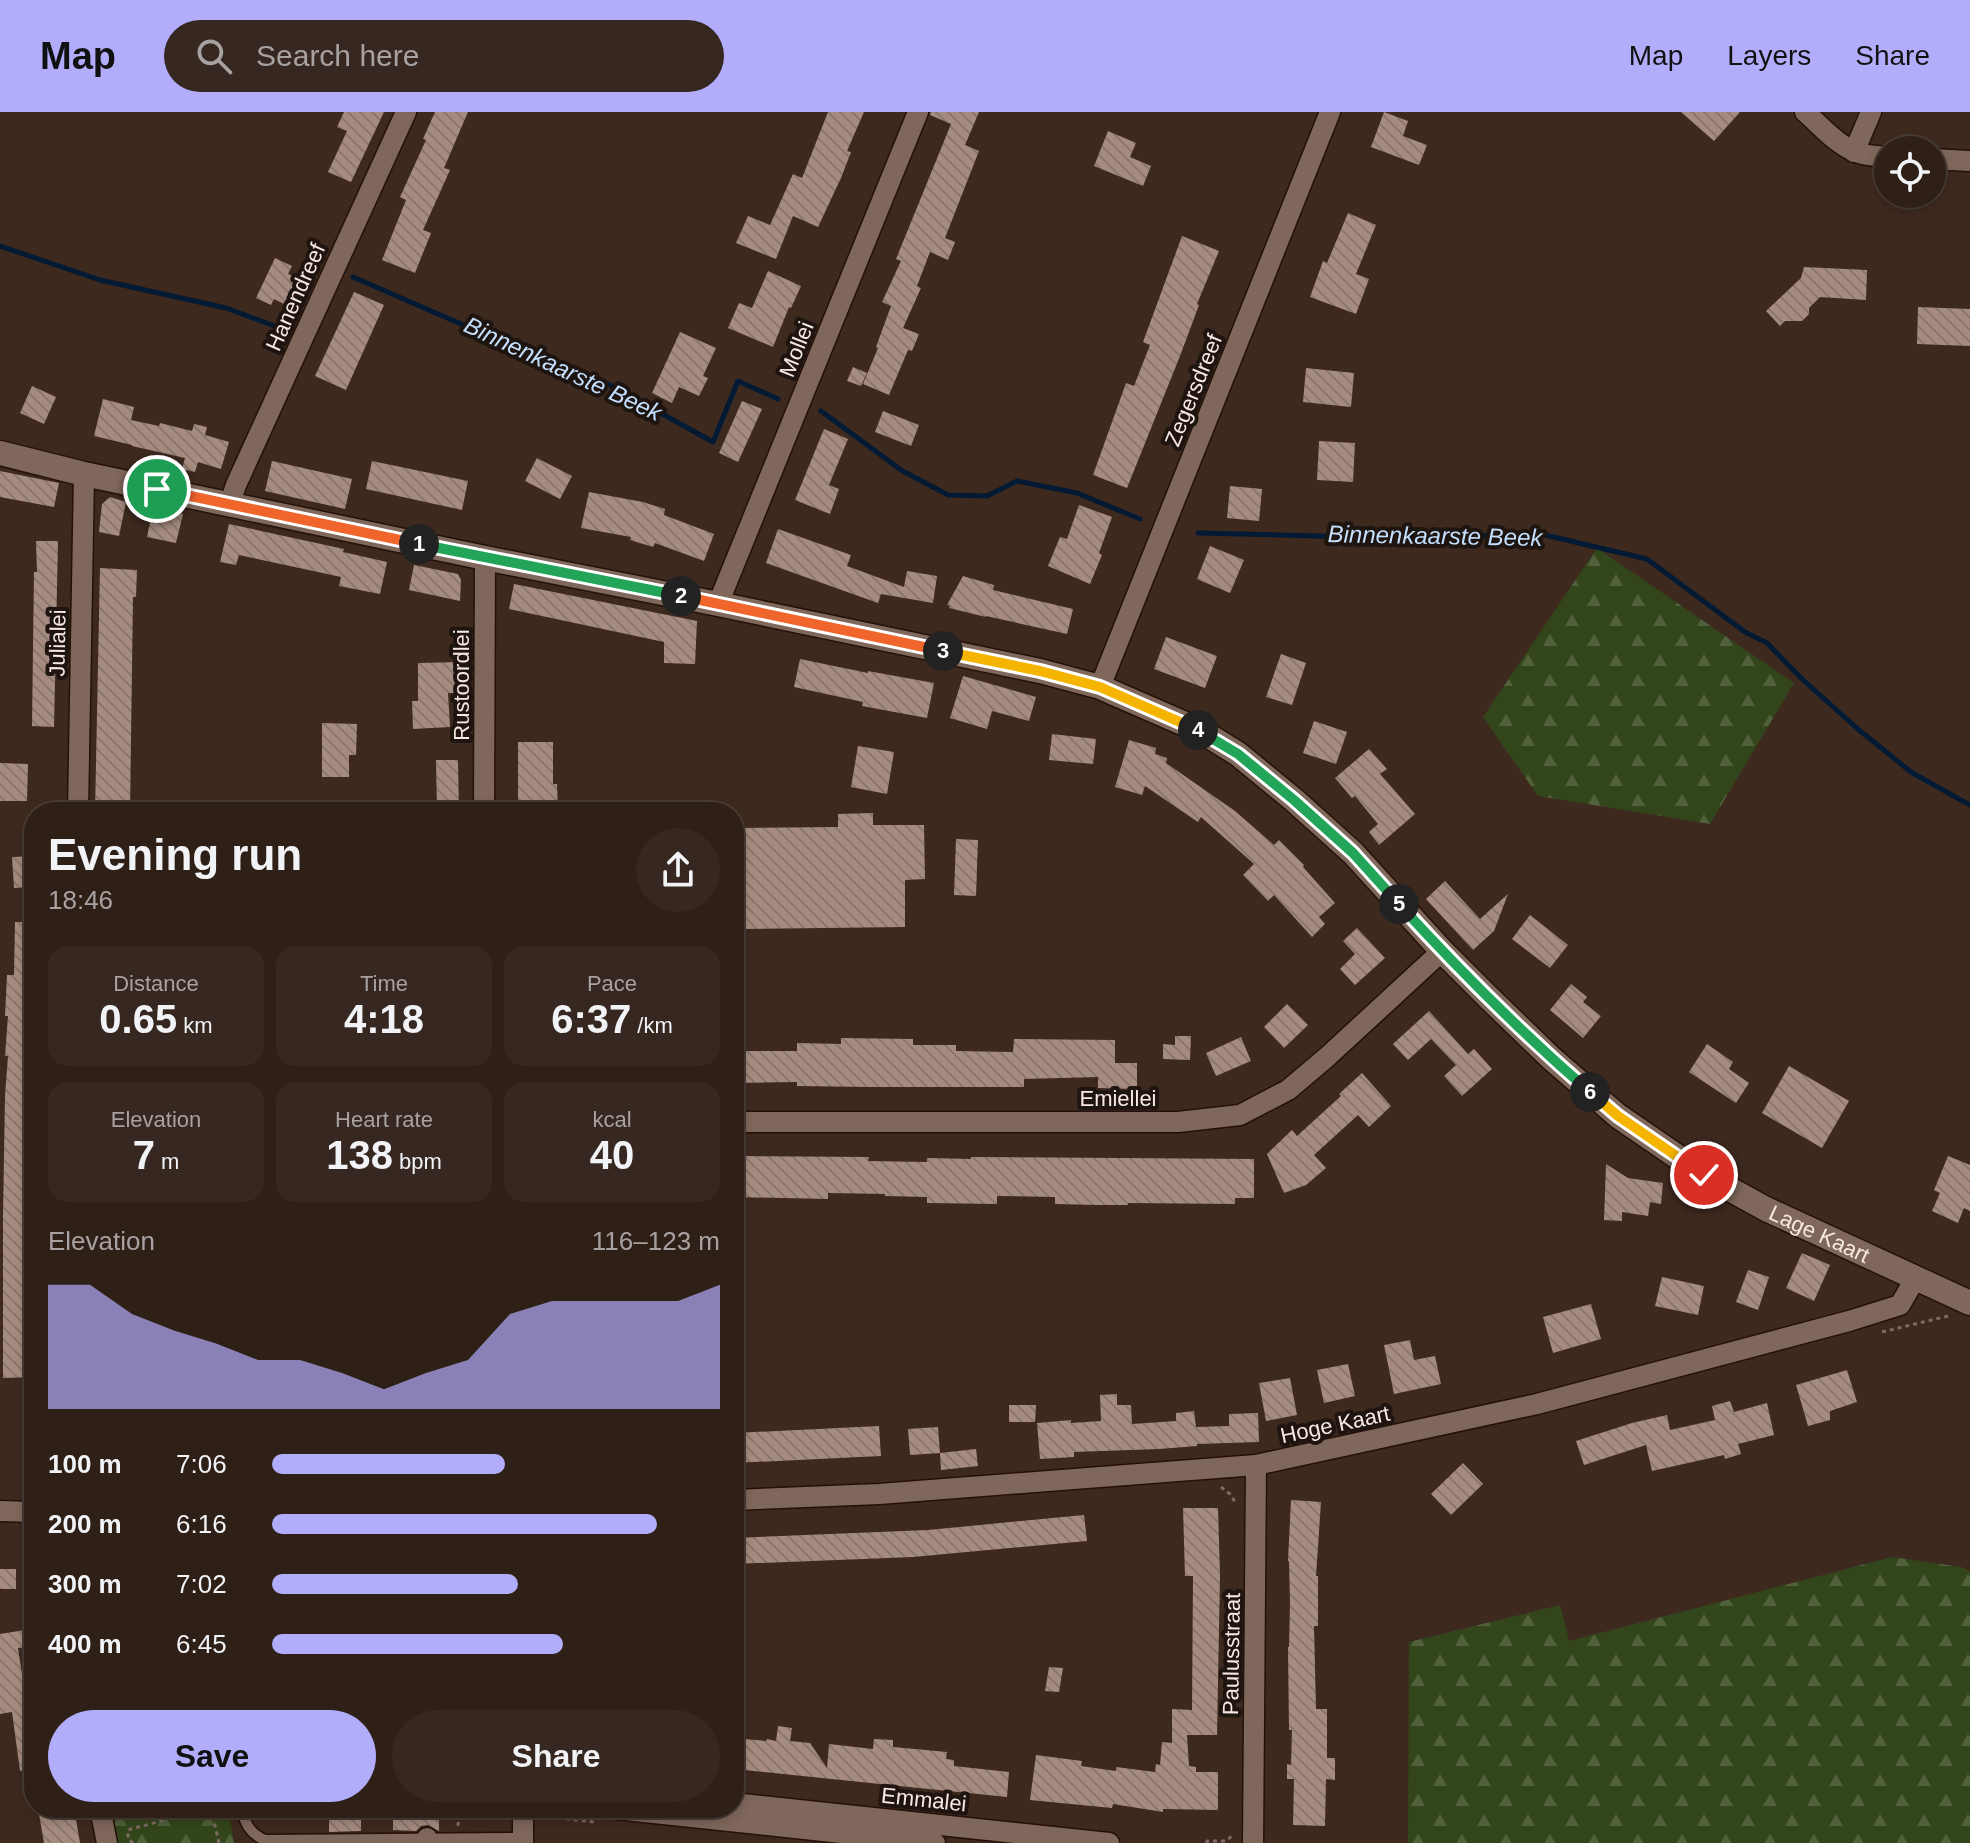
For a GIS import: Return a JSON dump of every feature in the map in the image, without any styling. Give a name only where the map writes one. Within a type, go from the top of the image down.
[{"type":"street","name":"Hanendreef","points":[[230,503],[406,112]]},
{"type":"street","name":"Mollei","points":[[718,604],[918,112]]},
{"type":"street","name":"Zegersdreef","points":[[1100,687],[1330,112]]},
{"type":"street","points":[[1805,112],[1854,152],[1874,156]]},
{"type":"street","points":[[1854,152],[1871,112]]},
{"type":"street","points":[[1946,160],[1970,161]]},
{"type":"street","name":"Lage Kaart","points":[[0,453],[84,474],[1040,671],[1100,687],[1201,731],[1238,754],[1294,800],[1353,853],[1442,951],[1551,1058],[1618,1116],[1704,1175],[1766,1209],[1970,1303]]},
{"type":"street","name":"Julialei","points":[[78,802],[84,474]]},
{"type":"street","name":"Rustoordlei","points":[[484,802],[485,558]]},
{"type":"street","name":"Emiellei","points":[[744,1122],[1178,1122],[1240,1115],[1288,1090],[1442,951]]},
{"type":"street","name":"Hoge Kaart","points":[[744,1500],[879,1494],[1256,1465],[1537,1404],[1849,1321],[1900,1305],[1915,1279]]},
{"type":"street","name":"Paulusstraat","points":[[1253,1843],[1256,1465]]},
{"type":"street","points":[[0,1511],[24,1512]]},
{"type":"street","name":"Emmalei","points":[[744,1804],[1109,1843]]},
{"type":"street","points":[[102,1818],[107,1843]]},
{"type":"street","points":[[523,1818],[523,1841]]},
{"type":"street","name":"Emmalei","points":[[701,1818],[935,1843]]},
{"type":"lane","points":[[244,1818],[251,1831],[265,1840],[523,1841]]},
{"type":"path","points":[[133,1843],[128,1839],[128,1830],[166,1818]]},
{"type":"path","points":[[213,1818],[219,1843]]},
{"type":"green space","points":[[1597,548],[1794,683],[1710,824],[1538,796],[1483,717]]},
{"type":"green space","points":[[1892,1557],[1970,1571],[1970,1843],[1408,1843],[1409,1642],[1560,1605],[1569,1641]]},
{"type":"green space","points":[[113,1818],[230,1818],[234,1843],[118,1843]]},
{"type":"building","points":[[344,112],[384,112],[351,182],[328,172],[347,131],[337,127]]},
{"type":"building","points":[[435,112],[468,112],[444,168],[450,170],[423,230],[431,233],[415,273],[382,260],[406,200],[400,197]]},
{"type":"building","points":[[828,112],[864,112],[847,151],[851,152],[841,178],[818,227],[793,216],[776,259],[736,243],[748,216],[770,225],[793,174],[802,178]]},
{"type":"building","points":[[931,112],[979,112],[965,145],[979,151],[945,238],[955,242],[948,260],[930,252],[917,286],[921,288],[903,328],[919,334],[912,351],[908,350],[889,395],[863,384],[891,306],[882,302],[901,261],[896,259],[951,124],[930,115]]},
{"type":"building","points":[[1384,112],[1408,121],[1403,136],[1427,145],[1419,165],[1371,147]]},
{"type":"building","points":[[1681,112],[1740,112],[1714,141]]},
{"type":"building","points":[[1108,131],[1136,143],[1130,157],[1151,166],[1143,186],[1094,166]]},
{"type":"building","points":[[1348,213],[1376,225],[1356,274],[1369,279],[1356,314],[1310,297],[1323,261],[1327,263]]},
{"type":"building","points":[[1182,236],[1219,251],[1127,488],[1093,475],[1126,383],[1134,386],[1150,345],[1143,342]]},
{"type":"building","points":[[275,258],[292,266],[288,274],[298,278],[286,305],[274,299],[271,305],[256,298]]},
{"type":"building","points":[[1804,267],[1867,270],[1866,300],[1820,297],[1802,321],[1785,321],[1780,326],[1766,311],[1801,278]]},
{"type":"building","points":[[768,271],[801,286],[773,347],[728,328],[739,303],[752,308]]},
{"type":"building","points":[[354,292],[384,305],[346,390],[315,376]]},
{"type":"building","points":[[1918,307],[1970,309],[1970,346],[1917,344]]},
{"type":"building","points":[[680,332],[716,348],[703,376],[708,378],[699,396],[679,387],[672,403],[652,393]]},
{"type":"building","points":[[853,367],[867,373],[861,386],[847,381]]},
{"type":"building","points":[[1306,368],[1354,373],[1351,407],[1303,402]]},
{"type":"building","points":[[32,386],[56,397],[44,424],[20,413]]},
{"type":"building","points":[[103,399],[134,407],[131,420],[192,431],[194,424],[207,427],[205,435],[229,442],[221,469],[198,462],[195,472],[182,469],[185,458],[94,436]]},
{"type":"building","points":[[742,401],[762,409],[738,462],[719,453]]},
{"type":"building","points":[[883,411],[919,425],[911,446],[875,432]]},
{"type":"building","points":[[824,429],[848,439],[829,485],[839,489],[830,514],[795,500]]},
{"type":"building","points":[[1319,441],[1355,443],[1353,482],[1317,480]]},
{"type":"building","points":[[537,458],[572,476],[560,499],[525,481]]},
{"type":"building","points":[[272,461],[352,479],[345,509],[265,491]]},
{"type":"building","points":[[372,461],[468,481],[462,510],[366,489]]},
{"type":"building","points":[[0,471],[59,483],[54,507],[0,497]]},
{"type":"building","points":[[1230,486],[1262,489],[1259,521],[1227,518]]},
{"type":"building","points":[[589,492],[665,509],[664,515],[714,534],[704,561],[655,543],[653,547],[630,540],[631,537],[581,528]]},
{"type":"building","points":[[110,497],[126,502],[119,536],[99,532],[102,504]]},
{"type":"building","points":[[1079,505],[1112,517],[1090,584],[1048,566],[1060,537],[1067,539]]},
{"type":"building","points":[[153,507],[183,514],[176,543],[147,537]]},
{"type":"building","points":[[229,524],[344,549],[343,552],[387,562],[380,594],[339,586],[341,577],[239,555],[236,565],[220,562]]},
{"type":"building","points":[[778,529],[851,555],[847,566],[904,587],[907,571],[937,576],[933,603],[881,594],[878,603],[766,563]]},
{"type":"building","points":[[36,541],[58,541],[54,727],[32,726]]},
{"type":"building","points":[[1210,546],[1244,560],[1230,593],[1197,579]]},
{"type":"building","points":[[414,565],[458,574],[461,580],[460,601],[409,590]]},
{"type":"building","points":[[100,568],[137,570],[136,597],[133,597],[130,802],[95,802]]},
{"type":"building","points":[[963,576],[994,585],[993,590],[1073,609],[1067,634],[949,608],[947,605]]},
{"type":"building","points":[[514,584],[697,621],[695,664],[664,663],[664,642],[509,609]]},
{"type":"building","points":[[1166,637],[1217,656],[1205,688],[1154,669]]},
{"type":"building","points":[[1281,654],[1306,663],[1292,705],[1266,697]]},
{"type":"building","points":[[800,659],[934,683],[927,718],[862,706],[863,702],[794,687]]},
{"type":"building","points":[[460,662],[460,693],[448,693],[450,727],[413,729],[412,701],[418,701],[418,663]]},
{"type":"building","points":[[963,676],[1036,697],[1029,721],[992,711],[987,729],[950,718]]},
{"type":"building","points":[[1314,721],[1347,732],[1336,764],[1303,753]]},
{"type":"building","points":[[322,723],[357,724],[356,755],[349,755],[349,777],[322,777]]},
{"type":"building","points":[[1052,734],[1096,739],[1093,764],[1049,760]]},
{"type":"building","points":[[1129,740],[1156,748],[1155,754],[1167,758],[1166,763],[1235,811],[1274,845],[1279,840],[1304,865],[1335,903],[1319,917],[1325,924],[1312,937],[1274,895],[1268,901],[1243,875],[1254,864],[1201,817],[1198,822],[1145,786],[1142,795],[1115,787]]},
{"type":"building","points":[[518,742],[553,742],[553,784],[557,784],[558,802],[518,802]]},
{"type":"building","points":[[858,746],[894,752],[887,794],[851,787]]},
{"type":"building","points":[[1369,749],[1387,769],[1380,774],[1415,814],[1379,845],[1369,832],[1378,824],[1335,778]]},
{"type":"building","points":[[436,760],[458,760],[459,802],[437,802]]},
{"type":"building","points":[[0,763],[28,764],[27,801],[0,801]]},
{"type":"building","points":[[873,813],[873,825],[924,825],[925,879],[905,880],[905,927],[744,929],[744,828],[838,827],[838,814]]},
{"type":"building","points":[[956,839],[978,840],[976,896],[954,895]]},
{"type":"building","points":[[24,856],[24,888],[14,888],[12,857]]},
{"type":"building","points":[[1445,881],[1480,919],[1508,894],[1494,931],[1473,950],[1426,899]]},
{"type":"building","points":[[1530,915],[1568,945],[1550,968],[1512,939]]},
{"type":"building","points":[[15,922],[24,922],[24,1377],[3,1378],[3,1217],[8,1056],[5,1056],[8,1016],[5,1016],[7,975],[14,975]]},
{"type":"building","points":[[1357,928],[1385,958],[1355,985],[1340,969],[1355,954],[1343,941]]},
{"type":"building","points":[[1571,984],[1587,997],[1583,1002],[1601,1016],[1583,1038],[1550,1010]]},
{"type":"building","points":[[1287,1004],[1308,1025],[1284,1048],[1264,1027]]},
{"type":"building","points":[[1429,1011],[1468,1054],[1474,1049],[1492,1069],[1462,1096],[1444,1076],[1456,1065],[1431,1039],[1408,1060],[1393,1044]]},
{"type":"building","points":[[1175,1036],[1191,1036],[1190,1060],[1163,1059],[1163,1044],[1175,1045]]},
{"type":"building","points":[[1241,1037],[1251,1061],[1216,1076],[1206,1053]]},
{"type":"building","points":[[841,1038],[913,1039],[913,1045],[956,1045],[956,1051],[1013,1052],[1014,1039],[1115,1040],[1115,1063],[1137,1063],[1137,1089],[1098,1088],[1098,1077],[1024,1079],[1024,1087],[744,1083],[744,1051],[797,1051],[797,1043],[841,1044]]},
{"type":"building","points":[[1707,1044],[1733,1062],[1729,1069],[1749,1083],[1736,1103],[1689,1072]]},
{"type":"building","points":[[1789,1066],[1849,1101],[1822,1148],[1762,1113]]},
{"type":"building","points":[[1362,1073],[1391,1106],[1369,1127],[1358,1115],[1314,1155],[1326,1168],[1306,1185],[1284,1193],[1267,1154],[1292,1130],[1297,1136]]},
{"type":"building","points":[[744,1156],[869,1157],[868,1161],[927,1162],[927,1158],[971,1157],[1254,1159],[1254,1198],[1235,1198],[1235,1204],[1055,1204],[1055,1197],[997,1196],[997,1204],[927,1203],[927,1197],[828,1193],[828,1199],[744,1197]]},
{"type":"building","points":[[1948,1156],[1970,1165],[1970,1211],[1964,1208],[1958,1223],[1932,1211],[1940,1193],[1934,1190]]},
{"type":"building","points":[[1606,1164],[1628,1178],[1663,1183],[1661,1204],[1650,1202],[1648,1216],[1622,1212],[1622,1221],[1604,1220]]},
{"type":"building","points":[[1802,1253],[1830,1265],[1814,1301],[1786,1288]]},
{"type":"building","points":[[1748,1270],[1769,1277],[1758,1310],[1736,1302]]},
{"type":"building","points":[[1662,1277],[1704,1286],[1698,1315],[1655,1306]]},
{"type":"building","points":[[1591,1304],[1601,1339],[1553,1353],[1543,1317]]},
{"type":"building","points":[[1410,1340],[1414,1360],[1435,1356],[1441,1384],[1394,1394],[1384,1345]]},
{"type":"building","points":[[1348,1364],[1355,1396],[1324,1403],[1317,1370]]},
{"type":"building","points":[[1847,1370],[1857,1402],[1830,1411],[1830,1420],[1808,1426],[1796,1385]]},
{"type":"building","points":[[1290,1378],[1297,1415],[1266,1421],[1259,1383]]},
{"type":"building","points":[[1117,1394],[1117,1405],[1131,1405],[1132,1424],[1176,1421],[1176,1413],[1194,1411],[1196,1427],[1229,1426],[1229,1414],[1258,1413],[1259,1442],[1074,1452],[1074,1457],[1040,1459],[1037,1423],[1101,1421],[1100,1395]]},
{"type":"building","points":[[1730,1401],[1734,1412],[1767,1403],[1774,1435],[1738,1444],[1741,1454],[1725,1459],[1724,1455],[1652,1471],[1646,1445],[1584,1465],[1576,1441],[1667,1415],[1670,1430],[1715,1420],[1712,1406]]},
{"type":"building","points":[[1009,1405],[1036,1405],[1035,1422],[1009,1422]]},
{"type":"building","points":[[879,1426],[881,1456],[744,1463],[744,1433]]},
{"type":"building","points":[[938,1427],[940,1453],[910,1455],[908,1429]]},
{"type":"building","points":[[976,1449],[978,1466],[941,1470],[940,1453]]},
{"type":"building","points":[[1463,1463],[1483,1484],[1451,1515],[1431,1494]]},
{"type":"building","points":[[1291,1500],[1321,1502],[1316,1576],[1318,1626],[1314,1626],[1316,1709],[1327,1709],[1327,1758],[1335,1758],[1335,1780],[1326,1779],[1325,1826],[1293,1825],[1294,1779],[1287,1779],[1287,1764],[1291,1765],[1292,1730],[1289,1730],[1288,1647]]},
{"type":"building","points":[[1183,1508],[1218,1508],[1217,1735],[1187,1735],[1189,1766],[1196,1767],[1196,1772],[1218,1772],[1218,1810],[1163,1809],[1163,1812],[1113,1804],[1112,1808],[1030,1800],[1036,1755],[1082,1761],[1081,1766],[1116,1771],[1116,1767],[1155,1772],[1156,1764],[1160,1765],[1162,1742],[1172,1743],[1172,1709],[1192,1710],[1193,1576],[1185,1576]]},
{"type":"building","points":[[1084,1515],[1087,1541],[913,1557],[744,1564],[744,1538],[928,1530]]},
{"type":"building","points":[[0,1569],[16,1569],[16,1589],[0,1589]]},
{"type":"building","points":[[24,1630],[24,1647],[18,1648],[24,1687],[24,1770],[20,1771],[12,1712],[0,1714],[0,1634]]},
{"type":"building","points":[[1049,1667],[1063,1668],[1059,1692],[1045,1691]]},
{"type":"building","points":[[778,1726],[792,1728],[790,1741],[810,1743],[827,1768],[829,1744],[873,1749],[874,1739],[893,1740],[893,1747],[947,1752],[946,1759],[954,1760],[954,1766],[1009,1772],[1007,1797],[744,1770],[744,1739],[776,1741]]},
{"type":"building","points":[[40,1818],[76,1818],[80,1843],[44,1843]]},
{"type":"building","points":[[329,1818],[361,1818],[361,1831],[329,1832]]},
{"type":"building","points":[[393,1818],[439,1818],[439,1831],[428,1825],[416,1831],[393,1830]]},
{"type":"waterway","name":"Binnenkaarste Beek","points":[[0,246],[100,280],[226,308],[288,331]]},
{"type":"waterway","name":"Binnenkaarste Beek","points":[[353,277],[608,384],[713,442],[738,381],[778,399]]},
{"type":"waterway","name":"Binnenkaarste Beek","points":[[821,411],[901,470],[948,495],[987,496],[1017,481],[1077,493],[1140,519]]},
{"type":"waterway","name":"Binnenkaarste Beek","points":[[1198,533],[1356,537],[1545,535],[1647,559],[1745,632],[1767,643],[1802,679],[1911,772],[1970,805]]},
{"type":"route","points":[[157,489],[1040,671],[1100,687],[1201,731],[1238,754],[1353,853],[1442,951],[1551,1058],[1618,1116],[1704,1175]]}]
